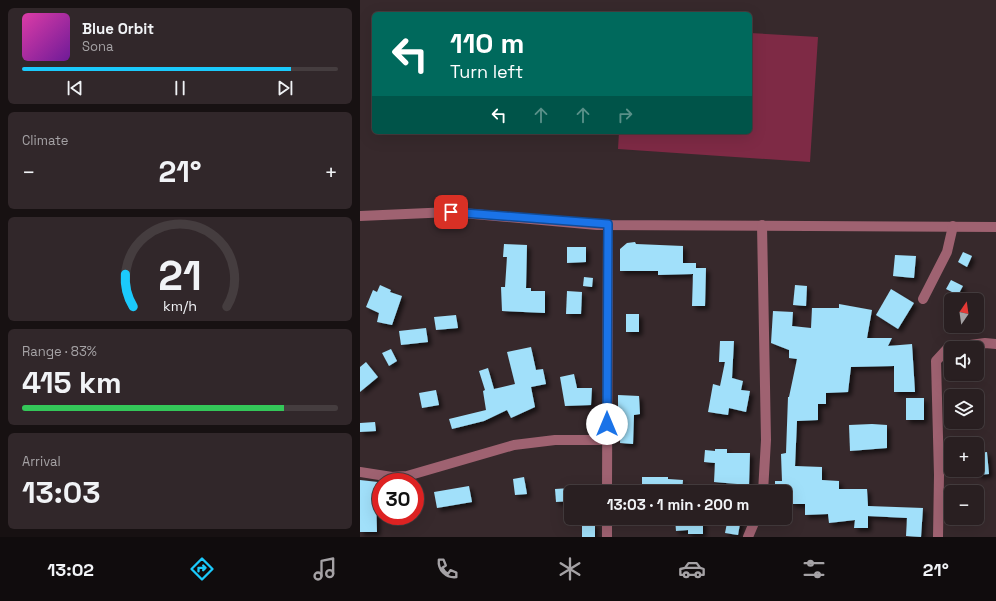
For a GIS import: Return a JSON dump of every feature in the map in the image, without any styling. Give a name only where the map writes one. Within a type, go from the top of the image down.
[{"type":"street","points":[[360,216],[451,212],[608,224],[996,227]]},
{"type":"street","points":[[607,485],[608,224]]},
{"type":"street","points":[[762,225],[766,440],[763,485]]},
{"type":"street","points":[[923,299],[947,252],[953,226]]},
{"type":"street","points":[[938,537],[939,475],[936,361],[948,348],[985,343],[996,344]]},
{"type":"street","points":[[360,472],[392,477],[407,476],[514,444],[555,440],[607,440]]},
{"type":"street","points":[[607,525],[607,537]]},
{"type":"street","points":[[748,537],[753,525]]},
{"type":"shaded area","points":[[752,33],[818,37],[810,162],[618,149],[619,134],[752,134]]},
{"type":"building","points":[[635,242],[636,244],[683,246],[683,263],[696,263],[696,268],[706,268],[705,306],[692,306],[693,274],[658,275],[658,271],[620,271],[620,249],[627,243]]},
{"type":"building","points":[[504,244],[527,245],[526,288],[531,288],[531,291],[545,291],[545,313],[502,311],[501,287],[505,287],[507,257],[503,257]]},
{"type":"building","points":[[567,247],[586,247],[586,262],[567,263]]},
{"type":"building","points":[[963,252],[972,256],[967,267],[958,262]]},
{"type":"building","points":[[895,255],[916,256],[914,278],[893,276]]},
{"type":"building","points":[[584,277],[593,278],[592,287],[583,286]]},
{"type":"building","points":[[951,280],[963,286],[959,293],[954,293],[946,289]]},
{"type":"building","points":[[380,285],[391,290],[390,292],[402,296],[392,325],[377,322],[379,313],[366,307],[373,290],[377,292]]},
{"type":"building","points":[[795,285],[807,286],[806,306],[793,305]]},
{"type":"building","points":[[891,289],[914,303],[898,329],[876,315]]},
{"type":"building","points":[[567,291],[582,292],[581,314],[566,314]]},
{"type":"building","points":[[839,304],[872,310],[867,338],[892,338],[888,346],[912,344],[915,392],[894,392],[894,366],[851,367],[848,392],[826,393],[826,404],[818,404],[818,420],[797,421],[795,466],[822,467],[822,480],[839,481],[839,489],[867,489],[868,506],[923,508],[921,537],[906,536],[907,518],[868,516],[868,528],[854,528],[855,520],[829,523],[828,514],[805,515],[805,504],[792,504],[792,485],[775,485],[775,481],[782,481],[781,454],[786,453],[788,397],[797,359],[789,358],[789,350],[771,343],[773,311],[793,312],[792,326],[811,328],[812,308],[839,308]]},
{"type":"building","points":[[626,314],[639,314],[639,332],[626,332]]},
{"type":"building","points":[[456,315],[458,328],[436,330],[434,317]]},
{"type":"building","points":[[426,328],[428,342],[401,345],[399,331]]},
{"type":"building","points":[[720,341],[734,341],[732,378],[743,381],[741,390],[750,391],[746,412],[729,408],[728,415],[708,412],[713,384],[720,386],[725,362],[719,362]]},
{"type":"building","points":[[531,347],[536,370],[543,369],[546,384],[531,387],[535,407],[511,418],[507,410],[484,421],[452,429],[449,419],[486,410],[483,391],[485,390],[479,371],[488,368],[494,389],[515,384],[507,352]]},
{"type":"building","points":[[391,349],[397,361],[389,366],[382,353]]},
{"type":"building","points":[[366,362],[378,377],[360,392],[360,367]]},
{"type":"building","points":[[574,374],[577,388],[592,388],[591,405],[565,406],[560,377]]},
{"type":"building","points":[[436,390],[439,405],[422,408],[419,393]]},
{"type":"building","points":[[618,395],[639,396],[640,414],[634,415],[633,444],[620,443],[621,415],[618,415]]},
{"type":"building","points":[[906,398],[924,398],[924,420],[906,420]]},
{"type":"building","points":[[375,422],[376,431],[360,432],[360,423]]},
{"type":"building","points":[[849,425],[887,425],[887,448],[850,451]]},
{"type":"building","points":[[715,449],[727,449],[727,453],[750,453],[749,485],[714,482],[715,463],[704,462],[705,450],[715,451]]},
{"type":"building","points":[[984,452],[987,452],[989,474],[984,474]]},
{"type":"building","points":[[524,477],[527,494],[515,495],[513,479]]},
{"type":"building","points":[[642,477],[668,477],[668,479],[683,480],[683,485],[642,485]]},
{"type":"building","points":[[360,480],[372,481],[372,525],[377,525],[377,532],[360,532]]},
{"type":"building","points":[[469,486],[472,502],[437,508],[434,492]]},
{"type":"building","points":[[564,488],[564,501],[556,502],[555,489]]},
{"type":"building","points":[[582,525],[595,525],[595,537],[582,537]]},
{"type":"building","points":[[676,525],[703,525],[703,534],[688,534],[688,530],[676,531]]},
{"type":"building","points":[[727,525],[740,525],[738,535],[725,533]]},
{"type":"route","points":[[451,212],[597,225],[608,224],[607,424]]}]
